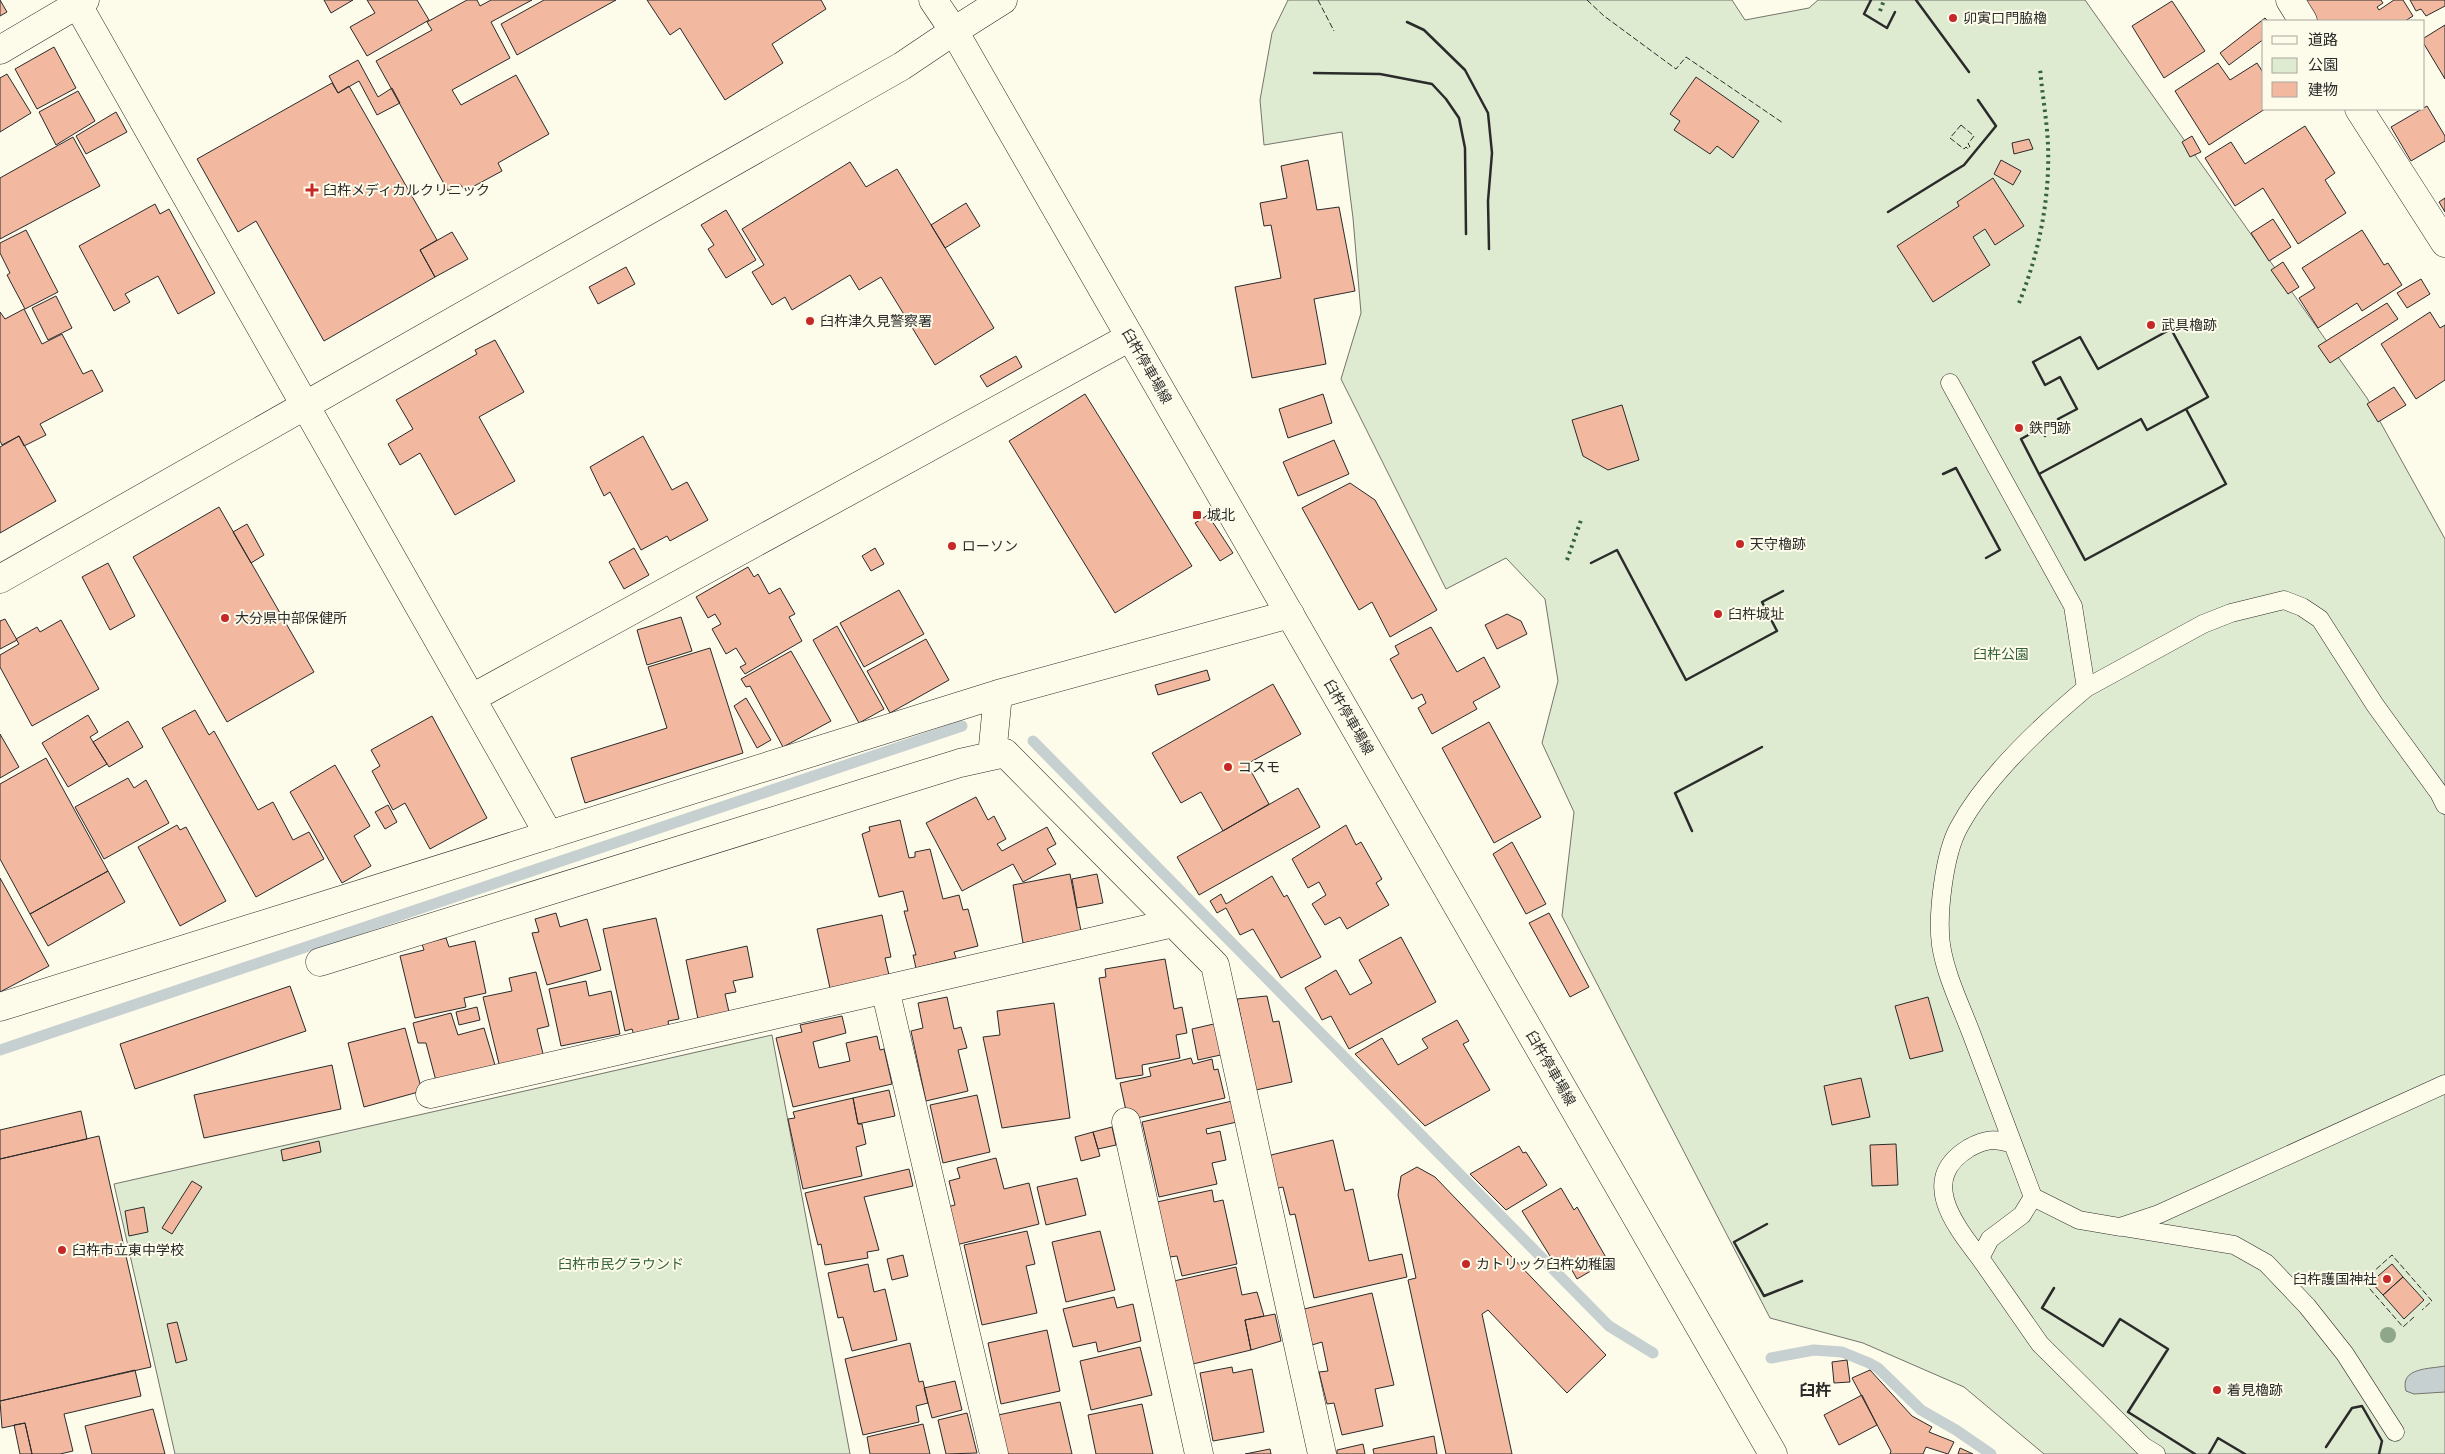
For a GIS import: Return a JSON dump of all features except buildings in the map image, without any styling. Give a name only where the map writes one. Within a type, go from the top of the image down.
[{"type":"street","name":"臼杵停車場線","points":[[933,0],[954,31],[1773,1454]]},
{"type":"street","points":[[0,580],[902,66],[1003,0]]},
{"type":"street","points":[[2290,0],[2302,20]]},
{"type":"street","points":[[0,50],[79,2],[549,835]]},
{"type":"street","points":[[2360,110],[2445,244]]},
{"type":"street","points":[[472,698],[1130,337]]},
{"type":"street","points":[[0,1007],[998,694],[1290,614]]},
{"type":"street","points":[[992,756],[998,694]]},
{"type":"street","points":[[320,962],[960,763],[1005,753],[1215,965],[1322,1454]]},
{"type":"street","points":[[430,1094],[1173,923]]},
{"type":"street","points":[[885,989],[994,1454]]},
{"type":"street","points":[[1126,1122],[1199,1454]]},
{"type":"lane","points":[[1950,383],[2073,606],[2086,688]]},
{"type":"lane","points":[[2395,1432],[2346,1354],[2307,1306],[2266,1263],[2234,1245],[2079,1220],[2033,1197],[1954,990],[1941,945],[1941,903],[1947,862],[1958,828],[1975,800],[2033,735],[2086,688],[2204,624],[2239,611],[2284,600],[2302,607],[2320,619],[2375,705],[2440,793],[2445,804]]},
{"type":"lane","points":[[2120,1227],[2159,1214],[2445,1084]]},
{"type":"lane","points":[[2012,1144],[1996,1138],[1979,1142],[1954,1159],[1946,1171],[1942,1188],[1953,1222],[2040,1344],[2143,1446],[2156,1454]]},
{"type":"lane","points":[[1980,1258],[1990,1239],[2022,1215],[2033,1197]]},
{"type":"green space","name":"臼杵公園","points":[[1288,0],[1732,0],[1745,20],[1809,8],[1818,0],[2085,0],[2367,398],[2445,539],[2445,1454],[2044,1454],[1964,1387],[1863,1343],[1770,1318],[1562,916],[1574,812],[1542,743],[1558,681],[1545,599],[1506,558],[1446,589],[1341,379],[1361,313],[1353,218],[1342,132],[1264,145],[1260,100],[1272,33]]},
{"type":"green space","name":"臼杵市民グラウンド","points":[[772,1035],[850,1454],[175,1454],[114,1184]]},
{"type":"shaded area","points":[[2445,1366],[2445,1392],[2414,1394],[2406,1391],[2405,1383],[2407,1377],[2412,1373]]},
{"type":"waterway","points":[[0,1050],[962,726]]},
{"type":"waterway","points":[[1033,741],[1609,1326],[1653,1353]]},
{"type":"waterway","points":[[1771,1358],[1814,1350],[1842,1352],[1869,1363],[1878,1368],[1921,1410],[1956,1430],[1991,1454]]},
{"type":"hedge","points":[[1880,11],[1884,0]]},
{"type":"hedge","points":[[2019,303],[2032,265],[2042,226],[2047,185],[2047,136],[2040,68]]},
{"type":"hedge","points":[[1567,560],[1581,520]]},
{"type":"fence","points":[[1318,0],[1334,31]]},
{"type":"fence","points":[[1587,0],[1604,16],[1676,69],[1686,57],[1783,123]]},
{"type":"fence","points":[[1961,125],[1974,136],[1968,144],[1970,146],[1968,149],[1966,147],[1964,149],[1950,138],[1961,125]]},
{"type":"fence","points":[[2414,1317],[2403,1327],[2363,1281],[2392,1255],[2432,1301],[2422,1310]]},
{"type":"wall","points":[[1871,0],[1864,14],[1887,28],[1895,12]]},
{"type":"wall","points":[[1916,0],[1969,72]]},
{"type":"wall","points":[[1407,22],[1424,30],[1465,70],[1488,113],[1492,153],[1488,201],[1489,249]]},
{"type":"wall","points":[[1314,73],[1380,74],[1432,84],[1446,99],[1459,118],[1465,148],[1466,234]]},
{"type":"wall","points":[[1888,212],[1964,165],[1996,126],[1978,100]]},
{"type":"wall","points":[[2061,426],[2058,419],[2077,409],[2060,377],[2045,385],[2033,362],[2080,337],[2098,369],[2171,329],[2208,397],[2186,409]]},
{"type":"wall","points":[[2186,409],[2226,484],[2085,560],[2039,474],[2141,419],[2147,430],[2186,409]]},
{"type":"wall","points":[[2039,474],[2021,439],[2041,428],[2045,436]]},
{"type":"wall","points":[[1943,474],[1956,468],[2000,550],[1986,558]]},
{"type":"wall","points":[[1591,563],[1617,550],[1686,680],[1777,631],[1762,602],[1783,591]]},
{"type":"wall","points":[[1692,831],[1675,793],[1762,747]]},
{"type":"wall","points":[[1767,1224],[1734,1242],[1764,1296],[1802,1281]]},
{"type":"wall","points":[[2054,1288],[2042,1308],[2103,1346],[2120,1319],[2168,1349],[2128,1412],[2195,1454]]},
{"type":"wall","points":[[2326,1447],[2352,1408],[2362,1406],[2382,1441],[2379,1454]]},
{"type":"wall","points":[[2209,1454],[2218,1438],[2245,1454]]},
{"type":"place","name":"卯寅口門脇櫓","points":[[1953,18]]},
{"type":"place","name":"臼杵メディカルクリニック","points":[[312,190]]},
{"type":"place","name":"臼杵津久見警察署","points":[[810,321]]},
{"type":"place","name":"武具櫓跡","points":[[2151,325]]},
{"type":"place","name":"鉄門跡","points":[[2019,428]]},
{"type":"place","name":"城北","points":[[1197,515]]},
{"type":"place","name":"天守櫓跡","points":[[1740,544]]},
{"type":"place","name":"ローソン","points":[[952,546]]},
{"type":"place","name":"臼杵城址","points":[[1718,614]]},
{"type":"place","name":"大分県中部保健所","points":[[225,618]]},
{"type":"place","name":"コスモ","points":[[1228,767]]},
{"type":"place","name":"臼杵市立東中学校","points":[[62,1250]]},
{"type":"place","name":"カトリック臼杵幼稚園","points":[[1466,1264]]},
{"type":"place","name":"臼杵護国神社","points":[[2387,1279]]},
{"type":"place","name":"着見櫓跡","points":[[2217,1390]]},
{"type":"district","name":"臼杵","points":[[1815,1390]]}]
